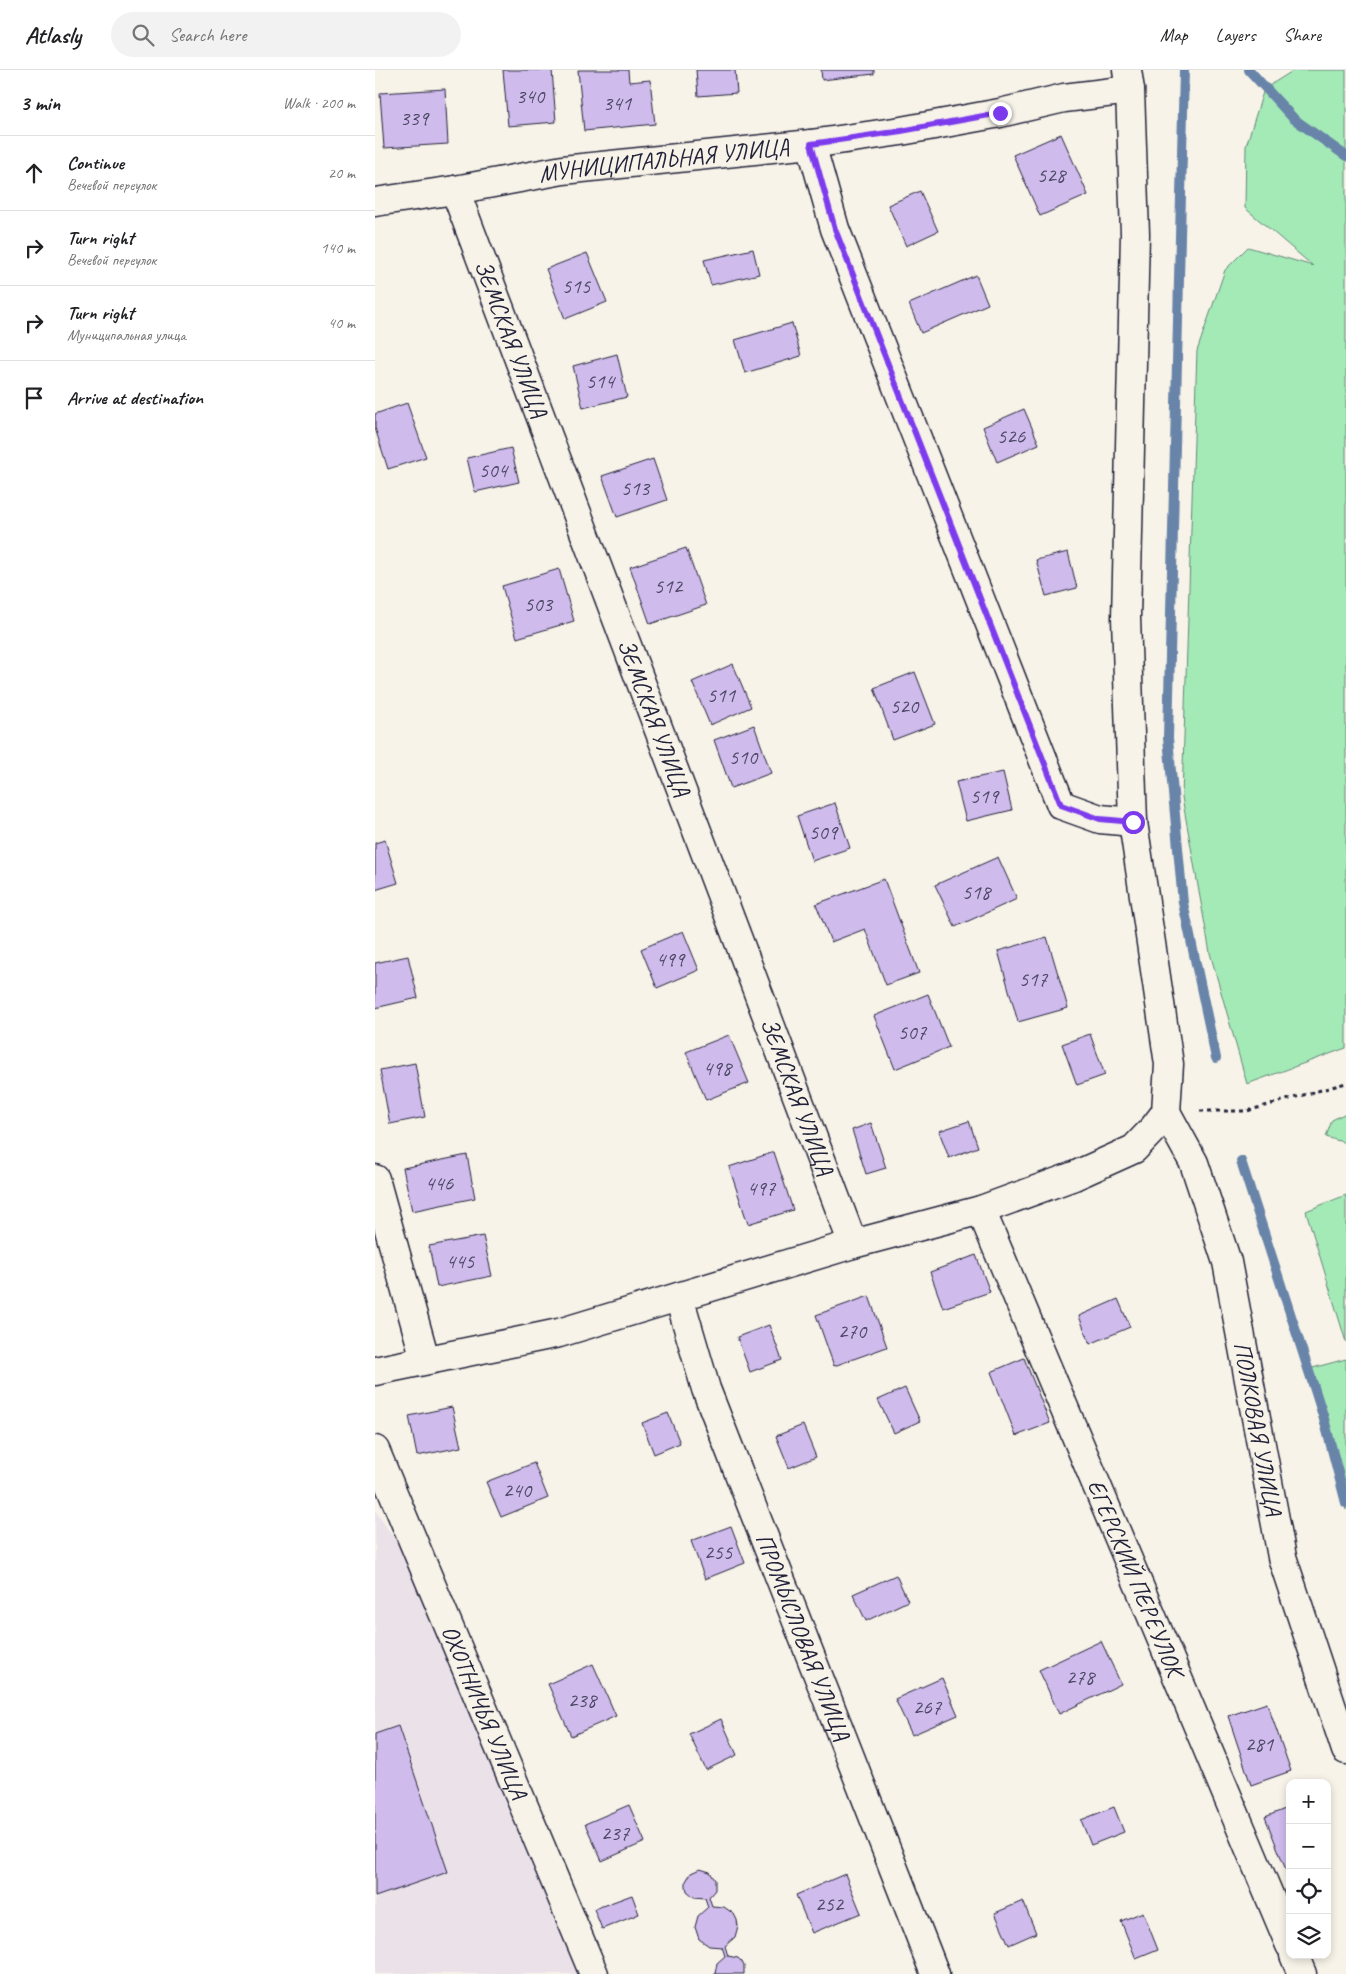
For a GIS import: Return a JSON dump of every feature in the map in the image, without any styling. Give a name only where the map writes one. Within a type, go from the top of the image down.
[{"type":"street","name":"МУНИЦИПАЛЬНАЯ УЛИЦА","points":[[375,202],[455,190],[563,170],[811,144],[901,131],[1000,113],[1129,80]]},
{"type":"street","points":[[375,1371],[425,1359],[559,1333],[853,1244],[981,1210],[1074,1176],[1134,1149],[1166,1112],[1169,1064],[1133,822],[1126,618],[1135,234],[1129,80]]},
{"type":"street","points":[[811,144],[835,229],[1061,805],[1100,819],[1133,822]]},
{"type":"street","name":"ЗЕМСКАЯ УЛИЦА","points":[[455,190],[853,1244]]},
{"type":"street","name":"ПОЛКОВАЯ УЛИЦА","points":[[1166,1112],[1194,1163],[1227,1262],[1282,1557],[1346,1750]]},
{"type":"street","points":[[375,1179],[425,1359]]},
{"type":"street","name":"ЕГЕРСКИЙ ПЕРЕУЛОК","points":[[981,1210],[1286,1935]]},
{"type":"street","name":"ПРОМЫСЛОВАЯ УЛИЦА","points":[[679,1297],[706,1389],[935,1974]]},
{"type":"street","name":"ОХОТНИЧЬЯ УЛИЦА","points":[[375,1450],[594,1974]]},
{"type":"street","points":[[1296,1959],[1302,1974]]},
{"type":"path","points":[[1166,1112],[1247,1111],[1346,1083]]},
{"type":"shaded area","points":[[375,1510],[421,1578],[578,1974],[375,1974]]},
{"type":"green space","points":[[1294,70],[1346,70],[1346,1048],[1247,1084],[1210,953],[1182,797],[1197,351],[1225,270],[1248,247],[1313,266],[1245,208],[1246,146],[1264,89]]},
{"type":"green space","points":[[1346,1113],[1346,1143],[1326,1137],[1332,1120]]},
{"type":"green space","points":[[1346,1195],[1346,1342],[1306,1211]]},
{"type":"green space","points":[[1346,1359],[1346,1510],[1305,1370]]},
{"type":"building","points":[[503,70],[552,70],[556,122],[508,126]]},
{"type":"building","points":[[578,70],[628,70],[629,82],[650,80],[655,124],[584,131]]},
{"type":"building","points":[[696,70],[735,70],[737,93],[698,96]]},
{"type":"building","points":[[821,70],[874,70],[874,74],[822,80]]},
{"type":"building","points":[[445,89],[448,144],[384,148],[380,93]]},
{"type":"building","points":[[1061,134],[1088,195],[1040,216],[1013,155]]},
{"type":"building","points":[[920,191],[938,231],[906,246],[888,205]]},
{"type":"building","points":[[753,249],[759,274],[711,285],[704,260]]},
{"type":"building","points":[[587,253],[607,302],[565,319],[546,269]]},
{"type":"building","points":[[976,275],[988,304],[921,333],[909,304]]},
{"type":"building","points":[[792,323],[801,356],[745,373],[735,340]]},
{"type":"building","points":[[617,354],[627,397],[583,408],[573,366]]},
{"type":"building","points":[[407,403],[426,457],[388,469],[375,428],[375,414]]},
{"type":"building","points":[[1024,409],[1039,444],[997,462],[983,427]]},
{"type":"building","points":[[511,448],[519,482],[475,492],[467,458]]},
{"type":"building","points":[[653,459],[667,500],[617,517],[602,476]]},
{"type":"building","points":[[686,548],[706,605],[650,624],[630,567]]},
{"type":"building","points":[[1068,552],[1077,588],[1046,596],[1036,560]]},
{"type":"building","points":[[559,569],[574,621],[517,638],[502,586]]},
{"type":"building","points":[[733,664],[751,707],[710,725],[692,682]]},
{"type":"building","points":[[915,672],[935,724],[893,740],[874,688]]},
{"type":"building","points":[[754,725],[771,773],[731,788],[714,740]]},
{"type":"building","points":[[1003,772],[1012,810],[966,821],[956,782]]},
{"type":"building","points":[[835,803],[850,848],[812,861],[797,816]]},
{"type":"building","points":[[385,840],[398,883],[375,890],[375,843]]},
{"type":"building","points":[[998,857],[1017,899],[955,927],[935,885]]},
{"type":"building","points":[[884,879],[919,973],[886,985],[865,929],[831,942],[816,904]]},
{"type":"building","points":[[683,931],[699,970],[657,988],[641,949]]},
{"type":"building","points":[[1047,937],[1068,1008],[1018,1022],[998,951]]},
{"type":"building","points":[[408,956],[418,998],[375,1008],[375,963]]},
{"type":"building","points":[[928,994],[949,1047],[895,1069],[874,1016]]},
{"type":"building","points":[[1090,1034],[1105,1075],[1077,1085],[1062,1044]]},
{"type":"building","points":[[729,1035],[749,1083],[706,1100],[686,1052]]},
{"type":"building","points":[[415,1063],[425,1117],[390,1124],[380,1070]]},
{"type":"building","points":[[969,1121],[978,1147],[949,1158],[939,1131]]},
{"type":"building","points":[[871,1123],[886,1168],[866,1174],[852,1130]]},
{"type":"building","points":[[774,1152],[793,1210],[748,1224],[729,1167]]},
{"type":"building","points":[[467,1155],[475,1198],[412,1211],[403,1168]]},
{"type":"building","points":[[483,1236],[492,1276],[437,1287],[429,1246]]},
{"type":"building","points":[[976,1255],[990,1292],[943,1308],[930,1272]]},
{"type":"building","points":[[869,1296],[887,1347],[834,1366],[816,1315]]},
{"type":"building","points":[[1118,1299],[1130,1327],[1090,1344],[1079,1316]]},
{"type":"building","points":[[769,1325],[782,1360],[750,1372],[737,1337]]},
{"type":"building","points":[[1024,1358],[1050,1423],[1016,1436],[991,1372]]},
{"type":"building","points":[[905,1388],[920,1421],[894,1433],[878,1400]]},
{"type":"building","points":[[452,1407],[461,1447],[417,1456],[409,1416]]},
{"type":"building","points":[[668,1413],[680,1443],[654,1454],[642,1423]]},
{"type":"building","points":[[803,1425],[816,1457],[789,1468],[776,1436]]},
{"type":"building","points":[[534,1463],[548,1498],[501,1517],[486,1482]]},
{"type":"building","points":[[731,1526],[745,1563],[705,1579],[691,1541]]},
{"type":"building","points":[[896,1575],[908,1601],[866,1621],[853,1594]]},
{"type":"building","points":[[1101,1641],[1121,1684],[1059,1714],[1039,1670]]},
{"type":"building","points":[[593,1664],[616,1716],[571,1736],[548,1684]]},
{"type":"building","points":[[942,1678],[958,1715],[912,1735],[895,1699]]},
{"type":"building","points":[[1267,1703],[1291,1771],[1251,1785],[1228,1716]]},
{"type":"building","points":[[721,1719],[737,1755],[706,1770],[689,1734]]},
{"type":"building","points":[[398,1726],[448,1872],[375,1897],[375,1734]]},
{"type":"building","points":[[629,1805],[645,1842],[602,1861],[585,1824]]},
{"type":"building","points":[[1114,1807],[1124,1832],[1091,1845],[1081,1820]]},
{"type":"building","points":[[1286,1809],[1286,1870],[1265,1817]]},
{"type":"building","points":[[700,1869],[710,1872],[715,1880],[715,1890],[709,1897],[712,1906],[724,1907],[734,1914],[737,1920],[738,1926],[735,1937],[725,1946],[728,1956],[738,1958],[742,1962],[744,1974],[715,1974],[717,1963],[725,1956],[722,1947],[709,1946],[699,1939],[695,1927],[698,1916],[708,1907],[705,1898],[694,1897],[687,1891],[686,1881],[691,1873]]},
{"type":"building","points":[[845,1874],[861,1913],[812,1933],[796,1895]]},
{"type":"building","points":[[632,1895],[639,1914],[602,1929],[594,1909]]},
{"type":"building","points":[[1023,1901],[1036,1933],[1009,1945],[995,1913]]},
{"type":"building","points":[[1143,1912],[1158,1950],[1136,1959],[1121,1921]]},
{"type":"waterway","points":[[1184,70],[1168,738],[1183,903],[1216,1058]]},
{"type":"waterway","points":[[1249,70],[1294,119],[1346,156]]},
{"type":"waterway","points":[[1241,1161],[1323,1415],[1346,1503]]},
{"type":"route","points":[[1000,113],[901,131],[811,144],[835,229],[1061,805],[1100,819],[1133,822]]}]
